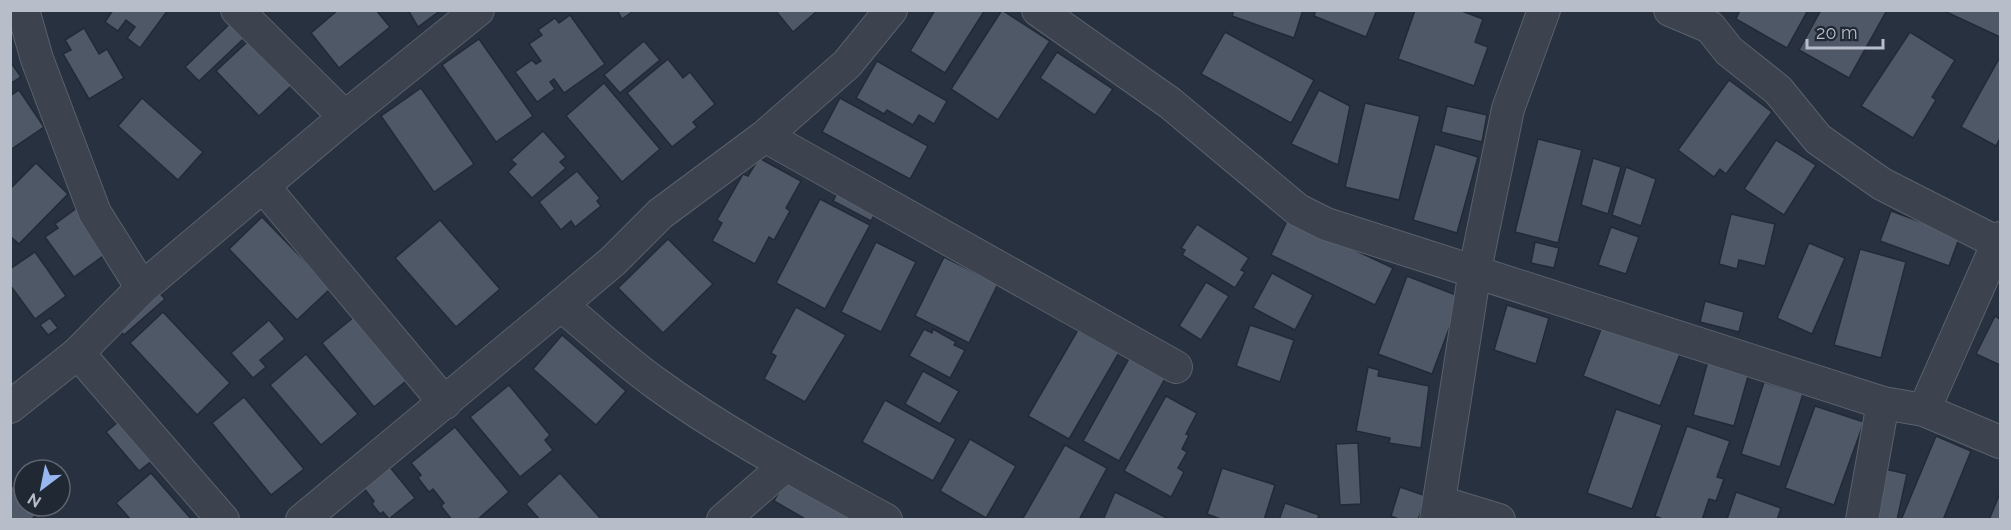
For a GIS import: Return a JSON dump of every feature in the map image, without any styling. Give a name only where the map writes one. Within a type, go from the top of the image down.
[{"type":"street","points":[[23,10],[31,41],[95,213],[142,288]]},
{"type":"street","points":[[237,10],[345,117]]},
{"type":"street","points":[[10,408],[78,353],[142,288],[345,117],[478,10]]},
{"type":"street","points":[[302,519],[613,261],[660,214],[765,136],[847,64],[891,10]]},
{"type":"street","points":[[1038,10],[1170,103],[1298,210],[1355,236],[1475,270],[1883,403],[1924,410],[2001,442]]},
{"type":"street","points":[[1499,519],[1438,511],[1475,270],[1508,109],[1544,10]]},
{"type":"street","points":[[1670,10],[1710,27],[1729,51],[1778,90],[1818,139],[1882,184],[1999,240],[1924,410]]},
{"type":"street","points":[[765,136],[1176,367]]},
{"type":"street","points":[[263,186],[444,403]]},
{"type":"street","points":[[561,305],[656,384],[786,465],[886,519]]},
{"type":"street","points":[[78,353],[223,519]]},
{"type":"street","points":[[1862,519],[1883,403]]},
{"type":"street","points":[[723,519],[786,465]]},
{"type":"building","points":[[113,10],[168,10],[140,48],[127,38],[135,27],[126,20],[118,31],[105,22]]},
{"type":"building","points":[[338,10],[376,10],[390,27],[339,68],[311,33]]},
{"type":"building","points":[[408,10],[441,10],[418,27]]},
{"type":"building","points":[[617,10],[635,10],[622,19]]},
{"type":"building","points":[[775,10],[816,10],[817,11],[793,32]]},
{"type":"building","points":[[935,10],[985,10],[945,73],[910,51]]},
{"type":"building","points":[[1002,10],[1050,41],[998,120],[951,89]]},
{"type":"building","points":[[1234,10],[1303,10],[1294,38],[1232,16]]},
{"type":"building","points":[[1316,10],[1377,10],[1366,37],[1314,16]]},
{"type":"building","points":[[1415,10],[1459,10],[1483,19],[1475,42],[1488,47],[1474,86],[1398,59]]},
{"type":"building","points":[[1740,10],[1808,10],[1787,48],[1736,19]]},
{"type":"building","points":[[1821,10],[1887,10],[1849,78],[1799,50]]},
{"type":"building","points":[[1942,10],[2000,10],[2000,37]]},
{"type":"building","points":[[242,12],[256,27],[199,81],[185,67]]},
{"type":"building","points":[[570,15],[605,64],[564,93],[554,79],[550,82],[555,89],[537,102],[515,72],[532,60],[536,64],[541,61],[529,44],[542,35],[538,30],[555,18],[559,23]]},
{"type":"building","points":[[84,28],[99,54],[107,49],[124,78],[89,99],[63,54],[71,50],[65,40]]},
{"type":"building","points":[[261,29],[304,74],[259,116],[216,71]]},
{"type":"building","points":[[1225,32],[1314,80],[1291,123],[1201,74]]},
{"type":"building","points":[[1910,32],[1955,60],[1932,97],[1936,100],[1913,138],[1861,106]]},
{"type":"building","points":[[479,39],[533,116],[496,142],[442,65]]},
{"type":"building","points":[[644,41],[660,60],[620,93],[604,75]]},
{"type":"building","points":[[1057,52],[1113,89],[1095,115],[1040,78]]},
{"type":"building","points":[[2000,57],[2000,138],[1996,146],[1961,127]]},
{"type":"building","points":[[668,59],[683,78],[690,72],[715,104],[693,122],[697,127],[672,147],[627,93]]},
{"type":"building","points":[[10,61],[21,77],[10,84]]},
{"type":"building","points":[[877,61],[947,101],[934,124],[919,115],[913,125],[887,110],[884,114],[856,98]]},
{"type":"building","points":[[1729,80],[1772,112],[1726,174],[1720,169],[1714,177],[1678,150]]},
{"type":"building","points":[[604,83],[660,149],[622,182],[566,116]]},
{"type":"building","points":[[421,88],[474,164],[434,192],[381,116]]},
{"type":"building","points":[[19,90],[44,127],[10,150],[10,96]]},
{"type":"building","points":[[1319,90],[1350,106],[1338,165],[1291,144]]},
{"type":"building","points":[[142,98],[203,152],[178,180],[118,126]]},
{"type":"building","points":[[840,98],[928,146],[910,179],[822,132]]},
{"type":"building","points":[[1365,103],[1420,116],[1399,200],[1345,187]]},
{"type":"building","points":[[1447,106],[1487,115],[1482,142],[1441,132]]},
{"type":"building","points":[[543,131],[566,157],[560,162],[566,168],[532,198],[508,172],[516,164],[511,160]]},
{"type":"building","points":[[1538,139],[1582,150],[1558,243],[1515,232]]},
{"type":"building","points":[[1776,140],[1816,165],[1784,215],[1744,189]]},
{"type":"building","points":[[1435,144],[1478,157],[1457,233],[1413,220]]},
{"type":"building","points":[[759,158],[801,181],[786,208],[790,211],[774,240],[769,237],[755,264],[712,241],[722,223],[717,220],[743,174],[748,176]]},
{"type":"building","points":[[1593,158],[1621,167],[1608,214],[1581,205]]},
{"type":"building","points":[[36,163],[68,194],[19,244],[10,236],[10,189]]},
{"type":"building","points":[[1626,167],[1656,179],[1641,226],[1612,215]]},
{"type":"building","points":[[577,171],[600,198],[597,201],[601,206],[575,227],[571,221],[561,230],[539,202]]},
{"type":"building","points":[[840,188],[878,208],[871,221],[833,201]]},
{"type":"building","points":[[820,199],[870,225],[825,309],[776,283]]},
{"type":"building","points":[[81,205],[113,249],[74,277],[45,237],[58,228],[55,224]]},
{"type":"building","points":[[1891,211],[1960,236],[1949,266],[1880,241]]},
{"type":"building","points":[[1731,214],[1775,224],[1765,266],[1739,260],[1737,269],[1719,264]]},
{"type":"building","points":[[262,217],[331,288],[297,320],[229,249]]},
{"type":"building","points":[[1288,219],[1393,268],[1375,305],[1271,255]]},
{"type":"building","points":[[440,220],[500,289],[456,327],[395,258]]},
{"type":"building","points":[[1197,224],[1249,258],[1241,270],[1245,272],[1235,288],[1182,255],[1185,250],[1181,248]]},
{"type":"building","points":[[1611,227],[1639,237],[1626,274],[1598,265]]},
{"type":"building","points":[[668,239],[713,284],[663,333],[618,288]]},
{"type":"building","points":[[876,242],[916,262],[881,332],[841,312]]},
{"type":"building","points":[[1535,242],[1559,248],[1554,268],[1531,263]]},
{"type":"building","points":[[1809,243],[1845,258],[1812,334],[1777,318]]},
{"type":"building","points":[[1860,249],[1906,262],[1881,358],[1834,345]]},
{"type":"building","points":[[35,252],[66,296],[35,319],[10,285],[10,269]]},
{"type":"building","points":[[944,257],[998,284],[969,343],[915,316]]},
{"type":"building","points":[[1272,273],[1313,295],[1295,330],[1253,308]]},
{"type":"building","points":[[1407,276],[1461,297],[1432,374],[1378,354]]},
{"type":"building","points":[[1206,282],[1229,296],[1201,340],[1179,326]]},
{"type":"building","points":[[154,287],[165,299],[124,335],[113,323]]},
{"type":"building","points":[[1705,301],[1744,312],[1739,332],[1700,322]]},
{"type":"building","points":[[1507,305],[1549,318],[1536,364],[1494,350]]},
{"type":"building","points":[[796,307],[846,335],[805,402],[764,379],[776,356],[771,353]]},
{"type":"building","points":[[163,312],[230,383],[197,415],[130,343]]},
{"type":"building","points":[[359,313],[411,377],[374,407],[322,343]]},
{"type":"building","points":[[1995,316],[2000,319],[2000,365],[1976,354]]},
{"type":"building","points":[[50,318],[58,328],[48,335],[40,325]]},
{"type":"building","points":[[269,320],[285,339],[260,360],[266,367],[253,378],[231,353]]},
{"type":"building","points":[[1603,324],[1680,354],[1660,406],[1583,376]]},
{"type":"building","points":[[1250,325],[1294,340],[1280,382],[1236,366]]},
{"type":"building","points":[[1079,328],[1120,351],[1069,439],[1028,416]]},
{"type":"building","points":[[924,329],[932,333],[933,329],[956,342],[954,345],[965,350],[950,378],[909,356]]},
{"type":"building","points":[[562,335],[626,391],[596,425],[533,369]]},
{"type":"building","points":[[306,354],[358,414],[321,445],[270,385]]},
{"type":"building","points":[[1131,355],[1167,375],[1119,461],[1083,441]]},
{"type":"building","points":[[1708,361],[1749,373],[1734,426],[1693,415]]},
{"type":"building","points":[[1368,367],[1379,370],[1378,376],[1429,386],[1421,448],[1389,443],[1390,438],[1356,431]]},
{"type":"building","points":[[923,371],[959,391],[940,424],[905,404]]},
{"type":"building","points":[[1764,382],[1803,394],[1780,467],[1741,454]]},
{"type":"building","points":[[509,385],[550,435],[545,440],[553,450],[520,477],[470,417]]},
{"type":"building","points":[[1166,396],[1197,413],[1186,434],[1189,435],[1182,449],[1187,452],[1178,468],[1184,472],[1171,497],[1124,471]]},
{"type":"building","points":[[244,397],[304,469],[271,495],[212,423]]},
{"type":"building","points":[[885,400],[956,439],[933,481],[862,442]]},
{"type":"building","points":[[1815,406],[1864,422],[1834,505],[1785,488]]},
{"type":"building","points":[[1616,409],[1662,425],[1632,509],[1587,493]]},
{"type":"building","points":[[130,412],[163,452],[139,471],[106,432]]},
{"type":"building","points":[[1687,426],[1730,441],[1717,477],[1724,479],[1716,501],[1709,499],[1702,520],[1665,520],[1655,516]]},
{"type":"building","points":[[455,427],[509,492],[477,520],[452,520],[441,506],[444,503],[433,489],[429,492],[418,478],[421,475],[411,463]]},
{"type":"building","points":[[1936,436],[1971,451],[1943,520],[1901,520]]},
{"type":"building","points":[[970,439],[1016,466],[986,518],[940,491]]},
{"type":"building","points":[[1358,443],[1361,504],[1340,505],[1336,444]]},
{"type":"building","points":[[1065,445],[1107,468],[1079,520],[1022,520]]},
{"type":"building","points":[[389,466],[415,498],[389,519],[383,512],[380,514],[372,504],[374,501],[363,487]]},
{"type":"building","points":[[792,468],[884,520],[807,520],[774,501]]},
{"type":"building","points":[[1222,468],[1275,485],[1264,520],[1223,520],[1207,514]]},
{"type":"building","points":[[1885,469],[1907,474],[1897,520],[1877,520]]},
{"type":"building","points":[[151,473],[192,520],[131,520],[116,503]]},
{"type":"building","points":[[560,473],[602,520],[540,520],[526,504]]},
{"type":"building","points":[[10,483],[12,485],[12,518],[33,518],[31,520],[10,520]]},
{"type":"building","points":[[1400,487],[1426,496],[1418,520],[1401,520],[1391,516]]},
{"type":"building","points":[[1115,492],[1171,520],[1103,520]]},
{"type":"building","points":[[1736,492],[1781,508],[1777,520],[1727,519]]},
{"type":"building","points":[[2000,493],[2000,520],[1989,520]]},
{"type":"building","points":[[1285,503],[1319,515],[1317,520],[1279,520]]}]
